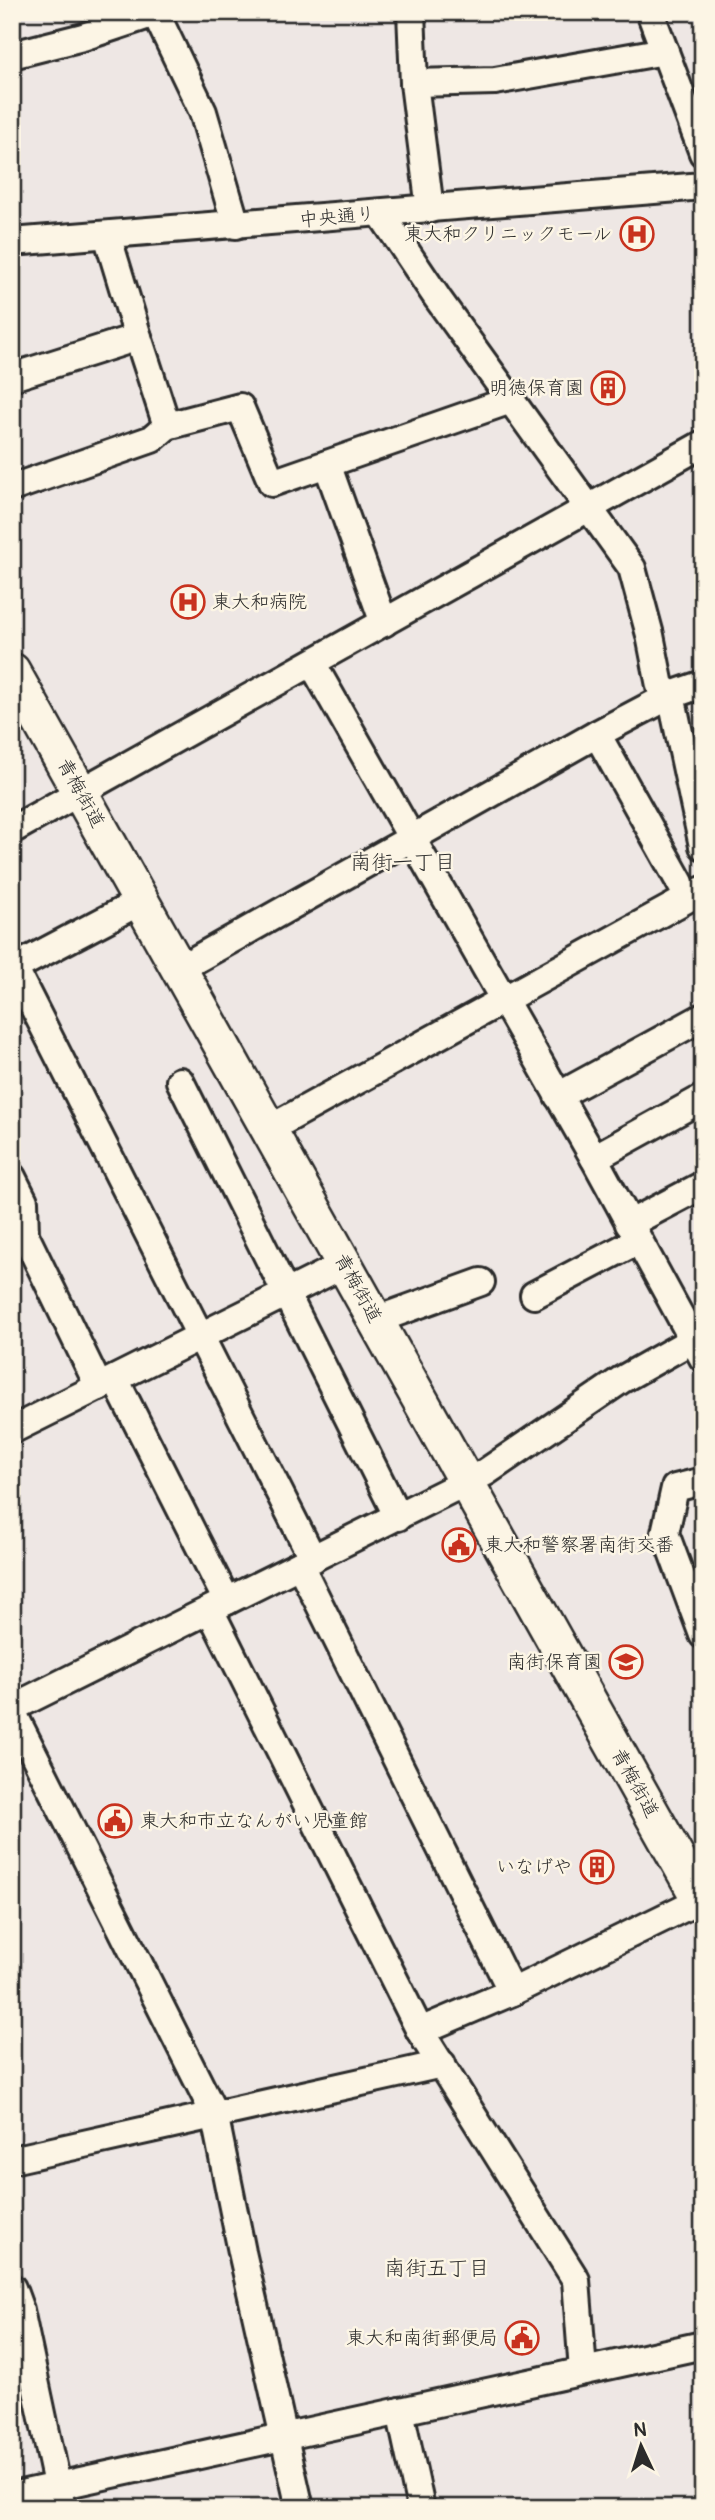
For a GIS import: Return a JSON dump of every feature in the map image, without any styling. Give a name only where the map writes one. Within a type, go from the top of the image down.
[{"type":"main road","name":"青梅街道","points":[[12,671],[702,1903]]},
{"type":"street","points":[[411,12],[414,83],[430,209]]},
{"type":"street","points":[[650,12],[703,153]]},
{"type":"street","points":[[12,55],[83,37],[155,13],[203,112],[236,225]]},
{"type":"street","points":[[414,83],[495,81],[665,51]]},
{"type":"street","name":"中央通り","points":[[12,242],[703,186]]},
{"type":"street","points":[[381,214],[632,568],[660,686],[671,695],[703,846]]},
{"type":"street","points":[[107,235],[167,426]]},
{"type":"street","points":[[12,377],[138,337]]},
{"type":"street","points":[[12,488],[152,439],[167,426],[240,407],[272,483],[511,400]]},
{"type":"street","points":[[12,830],[703,444]]},
{"type":"street","points":[[327,464],[384,622]]},
{"type":"street","points":[[300,2508],[242,2252],[214,2113],[12,1709],[486,1472],[621,1380],[699,1343],[633,1233],[594,1158],[312,663]]},
{"type":"street","points":[[179,970],[597,734],[671,695],[703,684]]},
{"type":"street","points":[[269,1129],[696,894],[597,734]]},
{"type":"street","points":[[141,901],[13,968],[200,1337],[512,1992]]},
{"type":"street","points":[[558,1096],[703,1017]]},
{"type":"street","points":[[180,1081],[398,1517]]},
{"type":"street","points":[[594,1158],[703,1098]]},
{"type":"street","points":[[12,1177],[24,1201],[25,1235],[107,1383],[218,1605],[420,2031],[576,2280],[583,2371]]},
{"type":"street","points":[[534,1295],[703,1185]]},
{"type":"street","points":[[12,1430],[345,1264]]},
{"type":"street","points":[[376,1320],[481,1282]]},
{"type":"street","points":[[703,1481],[675,1488],[665,1533],[703,1636]]},
{"type":"street","points":[[420,2031],[512,1992],[702,1903]]},
{"type":"street","points":[[12,2160],[442,2064]]},
{"type":"street","points":[[12,2288],[20,2310],[59,2497]]},
{"type":"street","points":[[12,2496],[59,2497],[284,2437],[703,2345]]},
{"type":"street","points":[[400,2411],[421,2508]]},
{"type":"place","name":"東大和クリニックモール","points":[[637,234]]},
{"type":"place","name":"明徳保育園","points":[[608,388]]},
{"type":"place","name":"東大和病院","points":[[188,602]]},
{"type":"place","name":"東大和警察署南街交番","points":[[459,1545]]},
{"type":"place","name":"南街保育園","points":[[626,1662]]},
{"type":"place","name":"東大和市立なんがい児童館","points":[[115,1821]]},
{"type":"place","name":"いなげや","points":[[597,1867]]},
{"type":"place","name":"東大和南街郵便局","points":[[522,2338]]},
{"type":"district","name":"南街一丁目","points":[[403,862]]},
{"type":"district","name":"南街五丁目","points":[[437,2268]]}]
